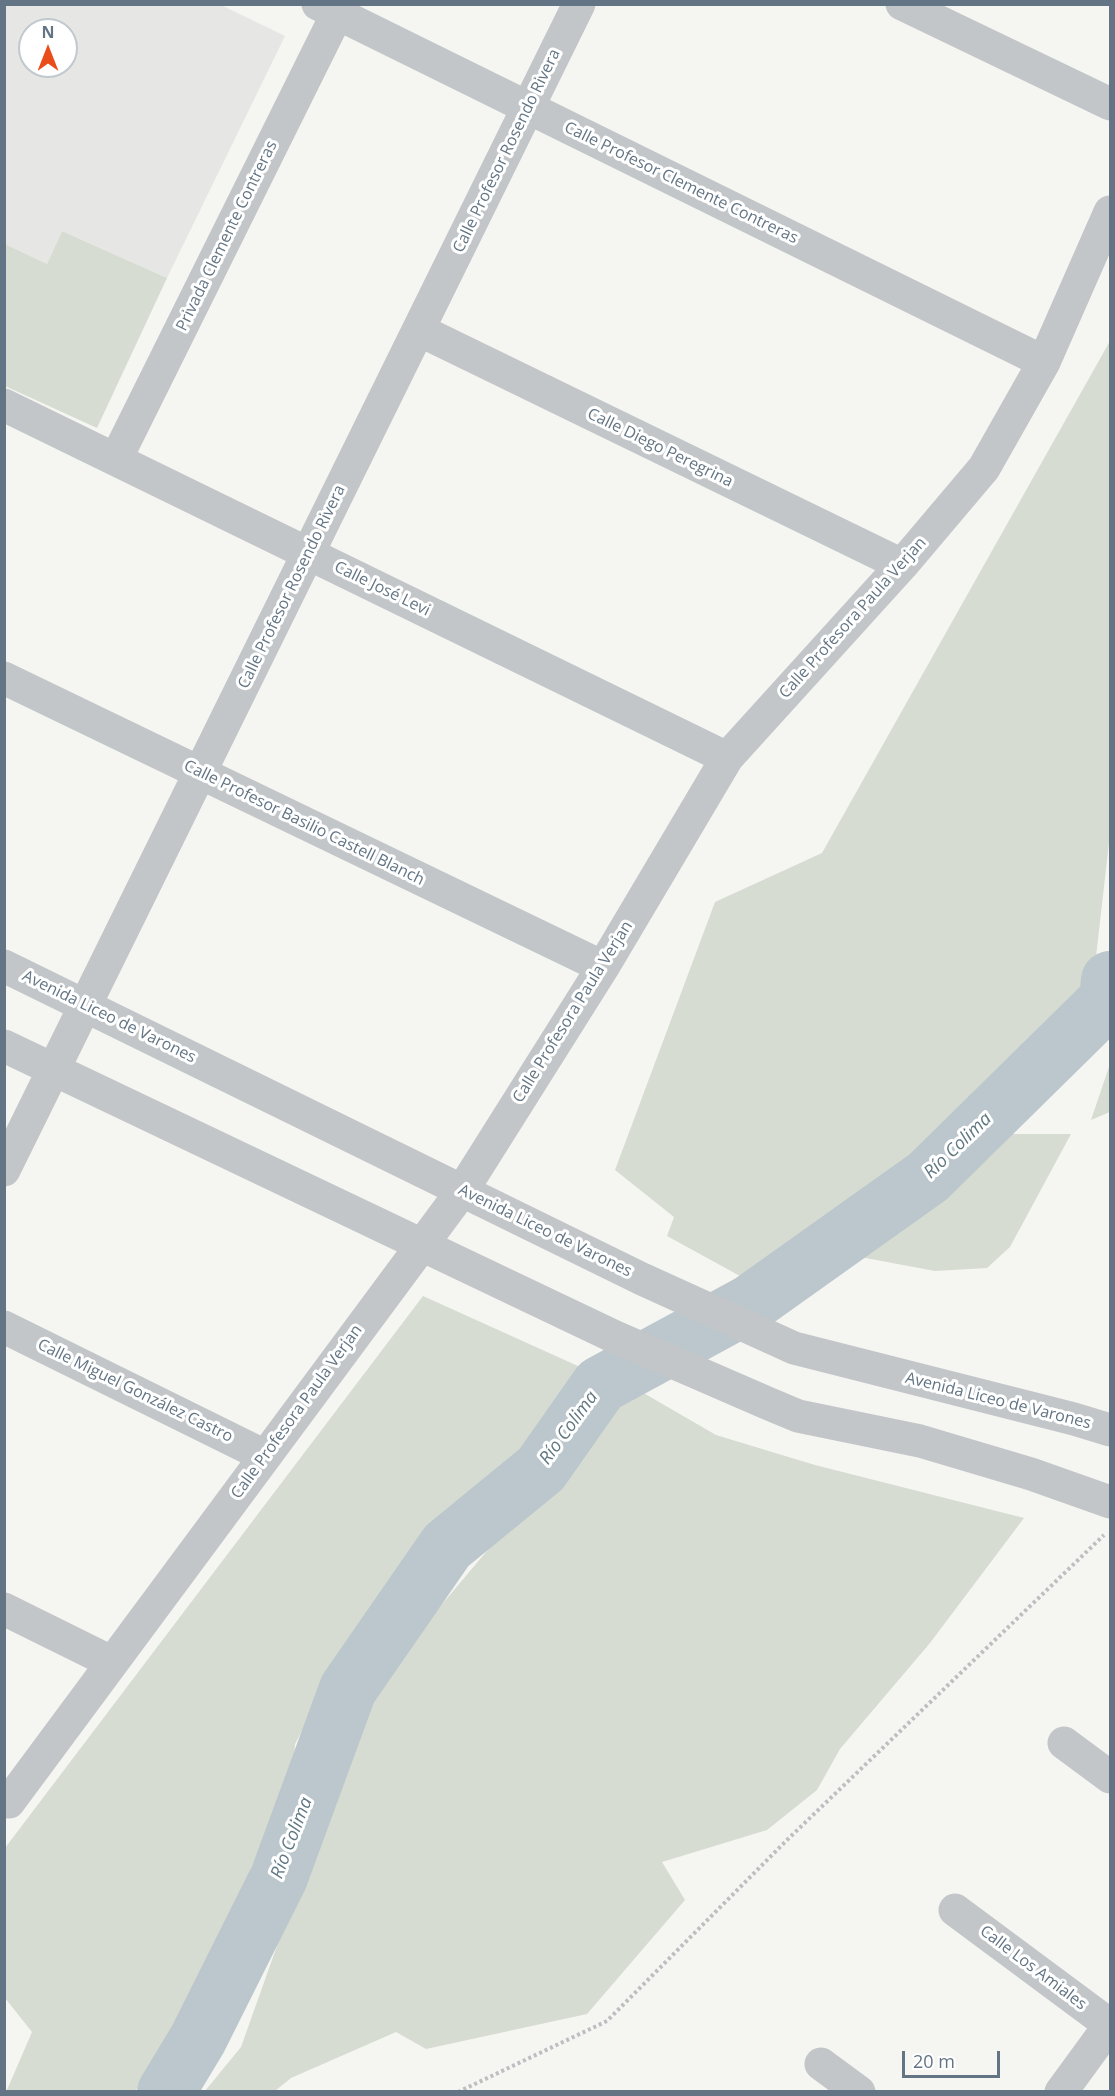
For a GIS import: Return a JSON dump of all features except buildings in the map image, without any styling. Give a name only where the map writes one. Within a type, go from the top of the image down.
[{"type":"street","name":"Calle Profesor Rosendo Rivera","points":[[4,1170],[579,4]]},
{"type":"street","points":[[902,4],[1110,104]]},
{"type":"street","name":"Calle Profesor Clemente Contreras","points":[[328,9],[1044,362]]},
{"type":"street","name":"Privada Clemente Contreras","points":[[116,459],[328,9]]},
{"type":"street","name":"Calle Profesora Paula Verjan","points":[[7,1802],[462,1191],[603,967],[727,758],[902,565],[984,468],[1044,362],[1110,212]]},
{"type":"street","name":"Calle Diego Peregrina","points":[[419,330],[902,565]]},
{"type":"street","name":"Calle José Levi","points":[[4,405],[727,758]]},
{"type":"street","name":"Calle Profesor Basilio Castell Blanch","points":[[4,678],[603,967]]},
{"type":"street","name":"Avenida Liceo de Varones","points":[[4,966],[642,1279],[794,1348],[1110,1430]]},
{"type":"street","points":[[4,1046],[615,1337],[798,1416],[920,1441],[1031,1474],[1110,1502]]},
{"type":"street","name":"Calle Miguel González Castro","points":[[4,1327],[265,1456]]},
{"type":"street","points":[[4,1609],[111,1662]]},
{"type":"street","points":[[1064,1743],[1110,1777]]},
{"type":"street","name":"Calle Los Amiales","points":[[955,1910],[1110,2025]]},
{"type":"street","points":[[1061,2091],[1110,2025]]},
{"type":"street","points":[[821,2064],[859,2091]]},
{"type":"path","points":[[458,2091],[607,2021],[787,1840],[1110,1529]]},
{"type":"shaded area","points":[[4,5],[221,5],[285,36],[167,278],[62,231],[47,264],[5,244]]},
{"type":"shaded area","points":[[62,231],[167,278],[97,428],[5,386],[5,244],[47,264]]},
{"type":"shaded area","points":[[1110,341],[1110,834],[1093,983],[931,1147],[740,1276],[667,1236],[674,1217],[615,1170],[715,902],[822,853]]},
{"type":"shaded area","points":[[1110,1064],[1110,1112],[1091,1120]]},
{"type":"shaded area","points":[[985,1134],[1071,1134],[1010,1247],[987,1268],[935,1271],[855,1256],[905,1212]]},
{"type":"shaded area","points":[[423,1296],[589,1371],[547,1443],[451,1512],[350,1640],[295,1744],[291,1799],[252,1866],[184,2033],[135,2091],[8,2091],[32,2032],[5,1998],[5,1848]]},
{"type":"shaded area","points":[[628,1384],[716,1435],[815,1465],[1024,1518],[930,1643],[840,1749],[817,1790],[767,1830],[662,1862],[685,1900],[587,2014],[426,2049],[396,2032],[291,2078],[275,2091],[205,2091],[241,2047],[367,1693]]},
{"type":"waterway","name":"Río Colima","points":[[166,2092],[198,2039],[279,1877],[348,1689],[447,1546],[541,1469],[600,1385],[751,1303],[928,1177],[1108,1000],[1110,980]]}]
